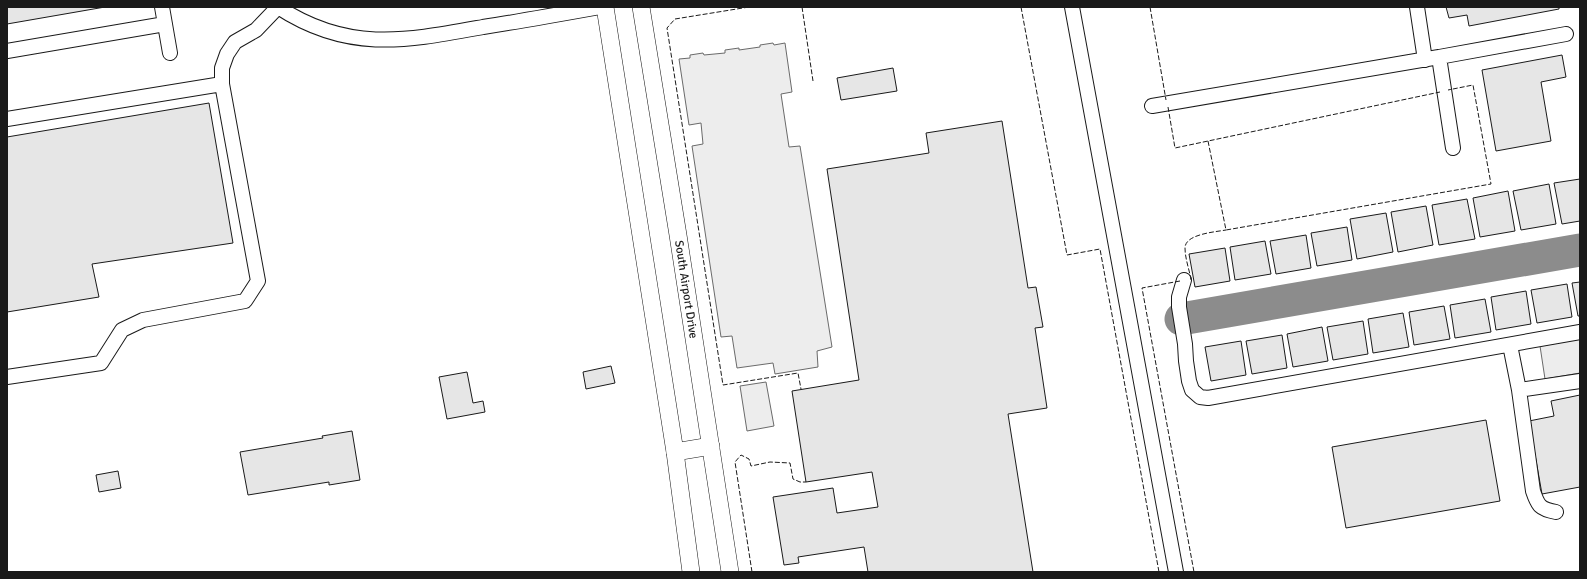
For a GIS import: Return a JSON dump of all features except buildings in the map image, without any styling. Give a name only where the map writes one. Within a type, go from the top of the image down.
[{"type":"main road","points":[[606,7],[675,452],[691,572]]},
{"type":"main road","name":"South Airport Drive","points":[[641,7],[730,572]]},
{"type":"main road","points":[[675,452],[711,446]]},
{"type":"street","points":[[162,7],[170,53]]},
{"type":"street","points":[[7,377],[101,363],[122,330],[143,320],[245,301],[258,281],[222,84],[222,68],[227,54],[235,42],[256,30],[278,7],[300,20],[323,30],[349,37],[389,40],[435,36],[600,7]]},
{"type":"street","points":[[1072,7],[1176,572]]},
{"type":"street","points":[[1417,7],[1432,58],[1453,148]]},
{"type":"street","points":[[7,51],[165,24]]},
{"type":"street","points":[[1152,106],[1566,34]]},
{"type":"street","points":[[7,119],[222,84]]},
{"type":"street","points":[[1184,280],[1179,302],[1186,361],[1192,390],[1200,397],[1208,398],[1580,332]]},
{"type":"street","points":[[1510,345],[1519,390],[1533,491],[1537,504],[1545,510],[1556,512]]},
{"type":"street","points":[[1519,390],[1580,381]]},
{"type":"shaded area","points":[[773,43],[774,45],[785,43],[792,92],[781,94],[789,147],[800,146],[832,347],[817,351],[818,367],[775,374],[773,363],[737,368],[732,336],[721,337],[692,146],[703,144],[701,123],[689,125],[679,59],[690,58],[690,55],[703,53],[704,55],[725,53],[725,50],[760,47],[760,45]]},
{"type":"shaded area","points":[[1580,339],[1580,373],[1545,379],[1540,346]]},
{"type":"shaded area","points":[[766,382],[774,426],[747,431],[740,386]]},
{"type":"taxiway","points":[[1181,319],[1580,250]]},
{"type":"fence","points":[[749,7],[675,19],[667,28],[723,385],[798,373],[801,389]]},
{"type":"fence","points":[[802,7],[813,81]]},
{"type":"fence","points":[[1021,7],[1067,255],[1100,249],[1159,572]]},
{"type":"fence","points":[[1150,7],[1166,100]]},
{"type":"fence","points":[[1208,141],[1226,230],[1491,184],[1473,85],[1448,90]]},
{"type":"fence","points":[[1168,107],[1175,148],[1440,92]]},
{"type":"fence","points":[[1190,279],[1185,252],[1186,243],[1201,234],[1226,230]]},
{"type":"fence","points":[[1180,281],[1142,288],[1194,572]]},
{"type":"fence","points":[[752,572],[735,462],[741,455],[749,459],[751,466],[770,462],[790,463],[793,479],[800,482],[806,482]]}]
